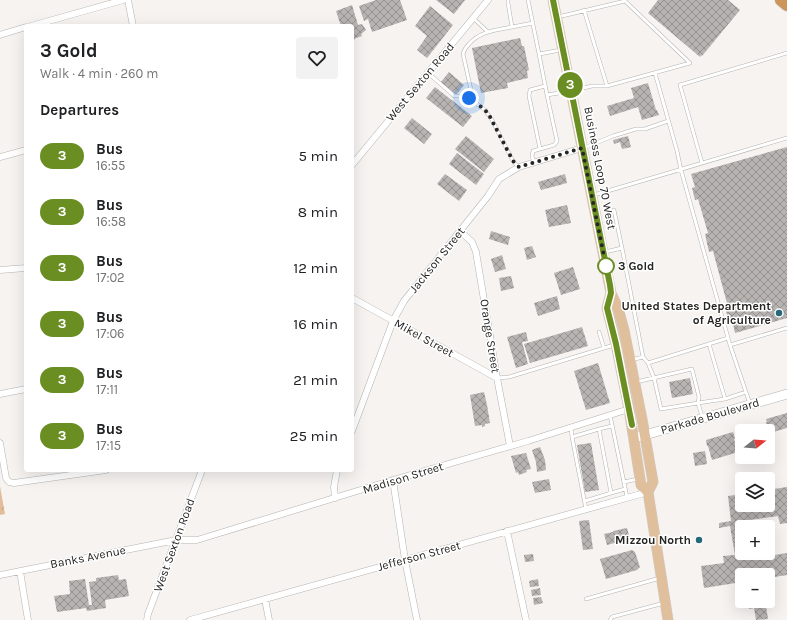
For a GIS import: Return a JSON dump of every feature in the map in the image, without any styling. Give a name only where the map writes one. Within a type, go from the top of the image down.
[{"type":"highway","points":[[781,0],[787,5]]},
{"type":"main road","name":"Business Loop 70 West","points":[[553,0],[611,293],[618,308],[624,330],[645,435],[653,482],[648,492]]},
{"type":"main road","name":"Business Loop 70 West","points":[[611,293],[607,308],[616,344],[629,410],[641,485],[648,492],[668,620]]},
{"type":"street","points":[[38,24],[123,0]]},
{"type":"street","points":[[128,0],[133,24]]},
{"type":"street","name":"West Sexton Road","points":[[354,163],[488,0]]},
{"type":"street","points":[[0,35],[24,28]]},
{"type":"street","name":"Jackson Street","points":[[354,426],[393,321],[404,301],[488,196],[499,179],[519,167],[582,148]]},
{"type":"street","points":[[0,158],[24,151]]},
{"type":"street","name":"Orange Street","points":[[460,231],[472,242],[476,252],[510,446]]},
{"type":"street","points":[[0,270],[24,268]]},
{"type":"street","name":"Mikel Street","points":[[354,299],[497,378]]},
{"type":"street","points":[[0,394],[24,389]]},
{"type":"street","name":"Parkade Boulevard","points":[[634,438],[787,394]]},
{"type":"street","name":"Madison Street","points":[[176,540],[197,540],[629,410]]},
{"type":"street","points":[[0,443],[6,478],[9,482],[14,483],[92,472]]},
{"type":"street","name":"West Sexton Road","points":[[147,620],[201,472]]},
{"type":"street","points":[[335,498],[334,487],[337,472]]},
{"type":"street","points":[[393,480],[405,560],[417,620]]},
{"type":"street","name":"Jefferson Street","points":[[190,620],[648,492]]},
{"type":"street","points":[[507,532],[526,620]]},
{"type":"street","name":"Banks Avenue","points":[[0,575],[176,540]]},
{"type":"street","points":[[20,571],[28,620]]},
{"type":"street","points":[[265,599],[269,620]]},
{"type":"lane","points":[[508,0],[512,27]]},
{"type":"lane","points":[[528,0],[557,139],[554,145],[533,151],[532,156],[534,163]]},
{"type":"lane","points":[[547,94],[571,91],[592,86],[607,86],[690,63],[625,1],[556,17]]},
{"type":"lane","points":[[584,10],[607,86]]},
{"type":"lane","points":[[473,18],[488,32]]},
{"type":"lane","points":[[469,98],[471,90],[464,59],[464,51],[469,44],[479,35],[488,32],[533,23]]},
{"type":"lane","points":[[539,54],[563,49]]},
{"type":"lane","points":[[702,164],[680,85],[787,53]]},
{"type":"lane","points":[[428,73],[454,96],[469,98],[488,113],[513,161],[519,167]]},
{"type":"lane","points":[[655,73],[677,151],[680,170],[730,345],[750,404]]},
{"type":"lane","points":[[540,149],[529,96],[530,90],[545,86]]},
{"type":"lane","points":[[582,148],[613,136],[636,129],[645,129],[668,121]]},
{"type":"lane","points":[[592,196],[787,138]]},
{"type":"lane","points":[[614,210],[643,357],[648,363],[654,378],[661,409],[725,398],[746,392]]},
{"type":"lane","points":[[603,252],[622,248]]},
{"type":"lane","points":[[730,345],[787,328]]},
{"type":"lane","points":[[600,332],[604,348]]},
{"type":"lane","points":[[648,363],[728,338]]},
{"type":"lane","points":[[497,378],[509,376],[616,344]]},
{"type":"lane","points":[[710,344],[725,398]]},
{"type":"lane","points":[[630,360],[643,357]]},
{"type":"lane","points":[[634,382],[692,370],[699,397],[698,403],[703,418]]},
{"type":"lane","points":[[610,415],[627,497]]},
{"type":"lane","points":[[572,438],[612,426]]},
{"type":"lane","points":[[571,428],[586,509]]},
{"type":"lane","points":[[599,430],[612,493]]},
{"type":"lane","points":[[624,482],[640,478]]},
{"type":"lane","points":[[584,501],[625,489]]},
{"type":"lane","points":[[586,599],[662,578]]},
{"type":"lane","points":[[610,620],[612,617],[665,602]]},
{"type":"green space","points":[[0,486],[5,514],[0,515]]},
{"type":"building","points":[[376,0],[400,0],[407,20],[372,32],[368,19],[364,21],[359,6]]},
{"type":"building","points":[[436,0],[465,0],[454,14]]},
{"type":"building","points":[[658,0],[728,0],[740,10],[700,57],[648,13]]},
{"type":"building","points":[[352,5],[358,25],[362,24],[366,30],[361,34],[362,36],[354,40],[354,24],[340,24],[336,11]]},
{"type":"building","points":[[430,6],[453,25],[427,58],[417,50],[427,36],[415,26]]},
{"type":"building","points":[[520,38],[522,46],[524,46],[529,70],[527,71],[528,78],[507,83],[508,88],[481,93],[472,48]]},
{"type":"building","points":[[449,72],[464,85],[456,95],[441,82]]},
{"type":"building","points":[[648,83],[656,110],[659,115],[642,120],[638,107],[610,116],[607,106],[634,98],[631,88]]},
{"type":"building","points":[[435,87],[472,116],[463,127],[426,98]]},
{"type":"building","points":[[412,118],[432,134],[424,144],[404,128]]},
{"type":"building","points":[[466,136],[494,159],[484,172],[455,149]]},
{"type":"building","points":[[628,136],[631,147],[622,149],[620,142],[614,144],[613,140]]},
{"type":"building","points":[[787,147],[787,318],[735,333],[732,320],[729,321],[725,308],[728,307],[713,251],[709,252],[705,234],[708,233],[698,199],[695,200],[692,188],[695,187],[691,174]]},
{"type":"building","points":[[457,153],[484,174],[476,185],[449,164]]},
{"type":"building","points":[[445,174],[467,190],[459,201],[437,184]]},
{"type":"building","points":[[565,174],[567,183],[541,190],[538,182]]},
{"type":"building","points":[[567,205],[571,223],[549,227],[545,210]]},
{"type":"building","points":[[491,231],[510,237],[508,245],[489,239]]},
{"type":"building","points":[[532,246],[536,257],[527,260],[524,248]]},
{"type":"building","points":[[502,255],[506,269],[495,272],[491,259]]},
{"type":"building","points":[[573,267],[580,289],[561,295],[554,273]]},
{"type":"building","points":[[511,276],[514,288],[501,291],[499,278]]},
{"type":"building","points":[[557,296],[560,309],[538,316],[534,303]]},
{"type":"building","points":[[582,327],[588,346],[530,363],[524,344]]},
{"type":"building","points":[[526,332],[528,341],[522,342],[528,364],[516,368],[507,337]]},
{"type":"building","points":[[598,363],[610,403],[586,410],[574,371]]},
{"type":"building","points":[[690,378],[693,394],[672,398],[669,382]]},
{"type":"building","points":[[484,392],[490,423],[485,424],[485,426],[482,427],[482,425],[475,426],[470,395]]},
{"type":"building","points":[[787,413],[787,428],[775,432],[775,424],[766,424],[766,419]]},
{"type":"building","points":[[733,432],[735,438],[735,453],[712,460],[706,440]]},
{"type":"building","points":[[591,443],[599,490],[585,492],[577,445]]},
{"type":"building","points":[[540,447],[545,460],[546,470],[537,472],[536,462],[532,450]]},
{"type":"building","points":[[705,451],[707,464],[695,466],[693,453]]},
{"type":"building","points":[[526,453],[531,469],[526,470],[527,472],[519,475],[518,472],[516,473],[511,456]]},
{"type":"building","points":[[549,479],[551,490],[535,493],[532,482]]},
{"type":"building","points":[[787,487],[787,523],[780,524],[778,516],[749,520],[735,520],[735,555],[730,526],[719,528],[719,523],[731,521],[728,496],[735,495],[735,512],[775,512],[775,489]]},
{"type":"building","points":[[589,520],[593,549],[583,550],[579,521]]},
{"type":"building","points":[[627,528],[630,539],[607,545],[604,534]]},
{"type":"building","points":[[632,550],[635,552],[640,567],[637,570],[606,579],[600,559]]},
{"type":"building","points":[[787,553],[787,575],[775,577],[775,568],[735,568],[735,583],[704,588],[701,566],[724,563],[723,556],[735,555],[735,560],[775,560],[775,555]]},
{"type":"building","points":[[533,554],[534,561],[525,562],[524,555]]},
{"type":"building","points":[[118,575],[119,580],[126,579],[129,596],[105,600],[106,608],[87,611],[86,608],[57,612],[54,596],[70,594],[69,581],[85,579],[89,605],[92,605],[89,582],[96,581],[96,578]]},
{"type":"building","points":[[538,579],[539,586],[530,587],[529,581]]},
{"type":"building","points":[[540,588],[541,595],[532,596],[531,590]]},
{"type":"building","points":[[541,597],[543,603],[534,605],[533,598]]},
{"type":"building","points":[[754,608],[766,608],[768,619],[756,620]]},
{"type":"bus line","name":"3","points":[[553,0],[610,285],[611,293],[607,308],[616,344],[632,425]]},
{"type":"place","name":"3 Gold","points":[[606,266]]},
{"type":"place","name":"United States Department of Agriculture","points":[[779,313]]},
{"type":"place","name":"Mizzou North","points":[[699,540]]},
{"type":"route","points":[[469,98],[488,113],[513,161],[519,167],[582,148],[606,266]]}]
